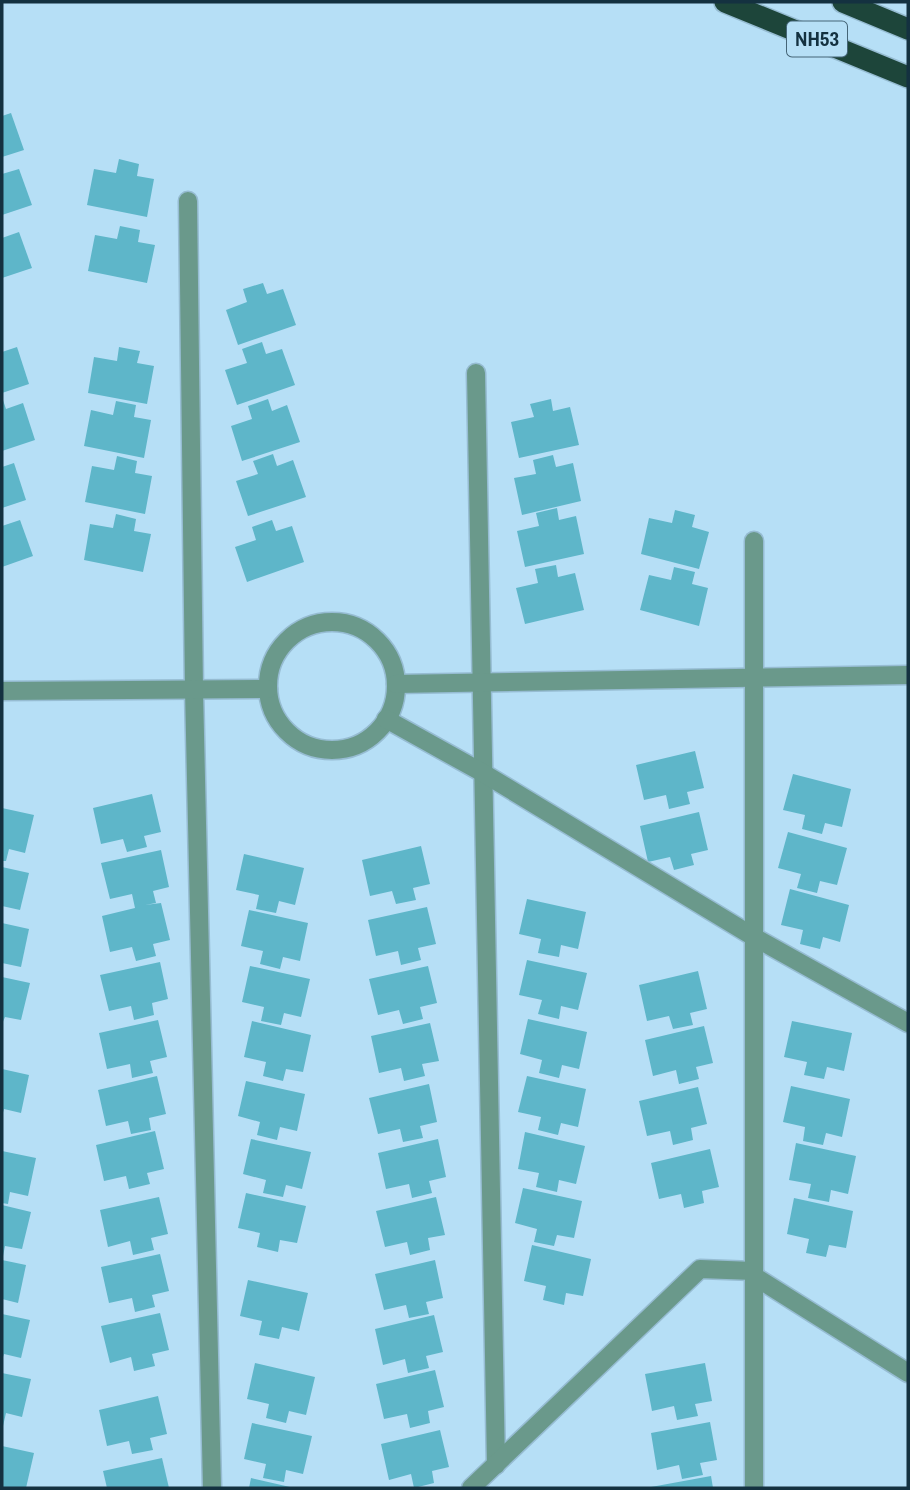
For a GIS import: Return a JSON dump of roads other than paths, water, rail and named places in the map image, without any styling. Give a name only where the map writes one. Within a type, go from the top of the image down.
[{"type":"highway","name":"NH53","points":[[725,2],[908,77]]},
{"type":"highway","name":"NH53","points":[[843,2],[908,29]]},
{"type":"street","points":[[188,201],[194,690],[212,1488]]},
{"type":"street","points":[[475,373],[496,1465]]},
{"type":"street","points":[[754,541],[754,1488]]},
{"type":"street","points":[[331,621],[352,625],[370,634],[385,649],[394,667],[396,684],[392,710],[381,728],[365,742],[344,750],[322,750],[301,743],[284,729],[273,710],[268,689],[270,668],[279,650],[293,635],[311,625],[331,621]]},
{"type":"street","points":[[396,684],[908,675]]},
{"type":"street","points":[[2,691],[268,689]]},
{"type":"street","points":[[386,719],[483,773],[754,937],[908,1023]]},
{"type":"street","points":[[471,1488],[700,1269],[754,1273],[908,1373]]}]
